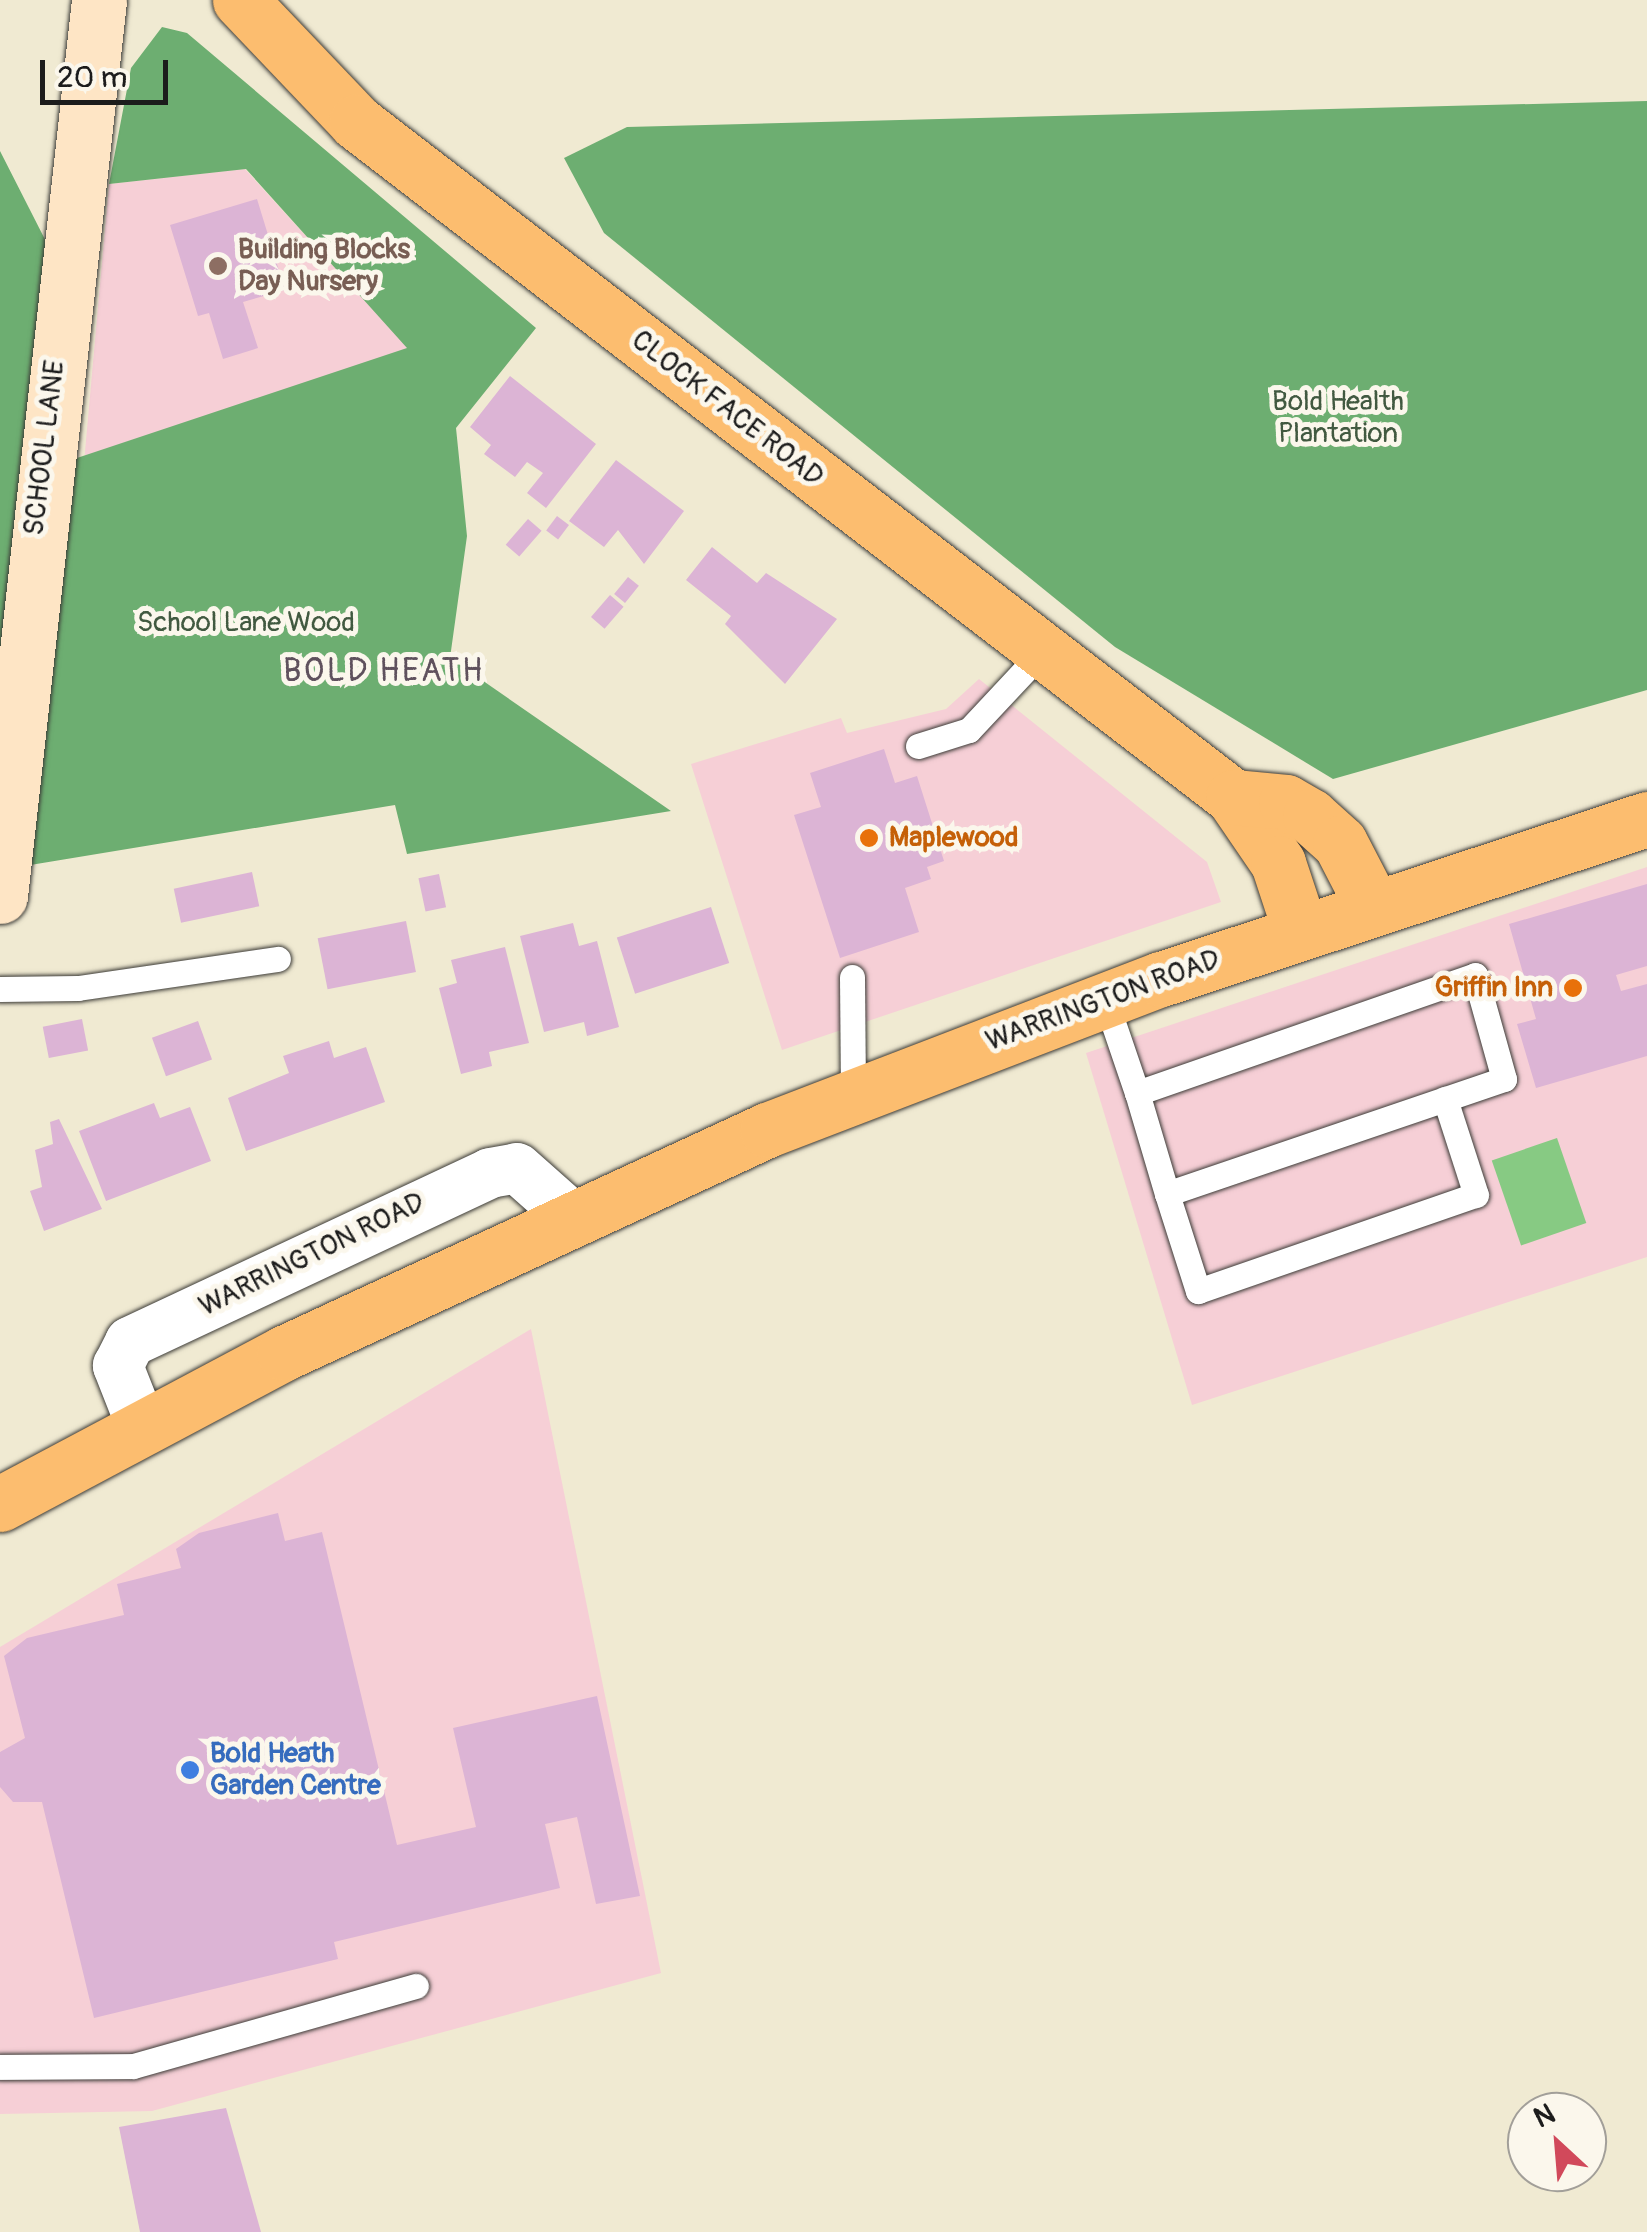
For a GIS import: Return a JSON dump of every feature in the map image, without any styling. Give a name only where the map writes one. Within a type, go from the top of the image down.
[{"type":"main road","name":"CLOCK FACE ROAD","points":[[240,0],[356,122],[1233,797],[1278,864],[1300,930]]},
{"type":"main road","points":[[1233,797],[1286,802],[1310,816],[1340,843],[1373,907]]},
{"type":"main road","name":"WARRINGTON ROAD","points":[[0,1504],[142,1426],[570,1216],[853,1095],[1300,930],[1647,819]]},
{"type":"street","name":"SCHOOL LANE","points":[[0,896],[99,0]]},
{"type":"street","name":"WARRINGTON ROAD","points":[[142,1426],[118,1366],[130,1342],[490,1172],[517,1168],[570,1216]]},
{"type":"lane","points":[[918,746],[969,730],[1043,651]]},
{"type":"lane","points":[[0,989],[78,988],[278,959]]},
{"type":"lane","points":[[1137,1093],[1476,975],[1504,1079],[1168,1194]]},
{"type":"lane","points":[[852,977],[853,1095]]},
{"type":"lane","points":[[1105,999],[1198,1291],[1476,1195],[1445,1099]]},
{"type":"lane","points":[[0,2067],[134,2066],[416,1986]]},
{"type":"shaded area","name":"Building Blocks Day Nursery","points":[[245,169],[408,348],[84,463],[109,184]]},
{"type":"shaded area","points":[[979,679],[1207,862],[1221,902],[782,1050],[691,764],[841,718],[847,733],[946,709]]},
{"type":"shaded area","points":[[1647,867],[1647,1257],[1192,1405],[1086,1053]]},
{"type":"shaded area","points":[[531,1329],[661,1973],[152,2111],[0,2114],[0,1647]]},
{"type":"green space","name":"School Lane Wood","points":[[162,27],[187,33],[536,328],[456,428],[467,536],[450,658],[671,811],[407,854],[395,805],[0,870],[0,151],[58,265],[50,467],[407,348],[246,169],[109,184],[131,68]]},
{"type":"green space","name":"Bold Health Plantation","points":[[1647,101],[1647,690],[1333,779],[1115,647],[604,233],[564,158],[627,127]]},
{"type":"green space","points":[[1557,1138],[1586,1223],[1521,1246],[1492,1160]]},
{"type":"building","points":[[257,199],[285,290],[243,302],[258,348],[223,359],[209,313],[198,316],[170,225]]},
{"type":"building","points":[[510,376],[596,444],[546,508],[527,493],[543,473],[527,462],[515,477],[484,454],[491,445],[470,427]]},
{"type":"building","points":[[616,460],[684,511],[644,564],[618,530],[604,547],[569,521]]},
{"type":"building","points":[[557,516],[569,525],[558,539],[546,530]]},
{"type":"building","points":[[528,519],[542,531],[519,556],[506,545]]},
{"type":"building","points":[[712,547],[757,583],[766,573],[837,619],[785,684],[725,624],[731,616],[686,580]]},
{"type":"building","points":[[628,577],[639,586],[625,603],[614,594]]},
{"type":"building","points":[[610,595],[624,607],[605,629],[591,617]]},
{"type":"building","name":"Maplewood","points":[[884,749],[895,783],[917,776],[944,861],[927,867],[931,879],[905,888],[919,932],[840,958],[794,815],[821,807],[810,773]]},
{"type":"building","points":[[252,872],[259,906],[181,923],[174,889]]},
{"type":"building","points":[[439,874],[446,907],[426,912],[418,878]]},
{"type":"building","name":"Griffin Inn","points":[[1647,884],[1647,966],[1616,975],[1621,991],[1647,984],[1647,1056],[1536,1088],[1517,1024],[1536,1019],[1509,924]]},
{"type":"building","points":[[711,907],[729,963],[635,994],[617,938]]},
{"type":"building","points":[[406,921],[416,972],[328,989],[318,938]]},
{"type":"building","points":[[573,923],[579,946],[597,941],[619,1027],[587,1036],[584,1022],[544,1032],[520,936]]},
{"type":"building","points":[[505,947],[529,1043],[489,1052],[492,1066],[461,1074],[439,988],[457,983],[451,960]]},
{"type":"building","points":[[82,1019],[88,1050],[49,1058],[43,1027]]},
{"type":"building","points":[[198,1021],[212,1060],[166,1076],[152,1038]]},
{"type":"building","points":[[329,1041],[334,1058],[366,1047],[385,1102],[246,1151],[228,1098],[289,1073],[283,1056]]},
{"type":"building","points":[[154,1103],[160,1118],[190,1107],[211,1161],[106,1201],[79,1131]]},
{"type":"building","points":[[59,1119],[102,1209],[44,1231],[30,1191],[42,1187],[35,1150],[53,1144],[50,1122]]},
{"type":"building","name":"Bold Heath Garden Centre","points":[[278,1513],[285,1541],[322,1532],[397,1845],[476,1827],[453,1728],[597,1696],[640,1896],[596,1904],[577,1817],[545,1824],[560,1888],[334,1942],[338,1959],[94,2018],[42,1802],[13,1802],[0,1787],[0,1752],[25,1738],[4,1656],[27,1638],[124,1615],[117,1584],[181,1568],[176,1549],[199,1533]]},
{"type":"building","points":[[226,2108],[261,2232],[140,2232],[119,2127]]},
{"type":"place","name":"Building Blocks Day Nursery","points":[[218,266]]},
{"type":"place","name":"Maplewood","points":[[869,838]]},
{"type":"place","name":"Griffin Inn","points":[[1573,988]]},
{"type":"place","name":"Bold Heath Garden Centre","points":[[190,1770]]},
{"type":"district","name":"BOLD HEATH","points":[[384,671]]}]
